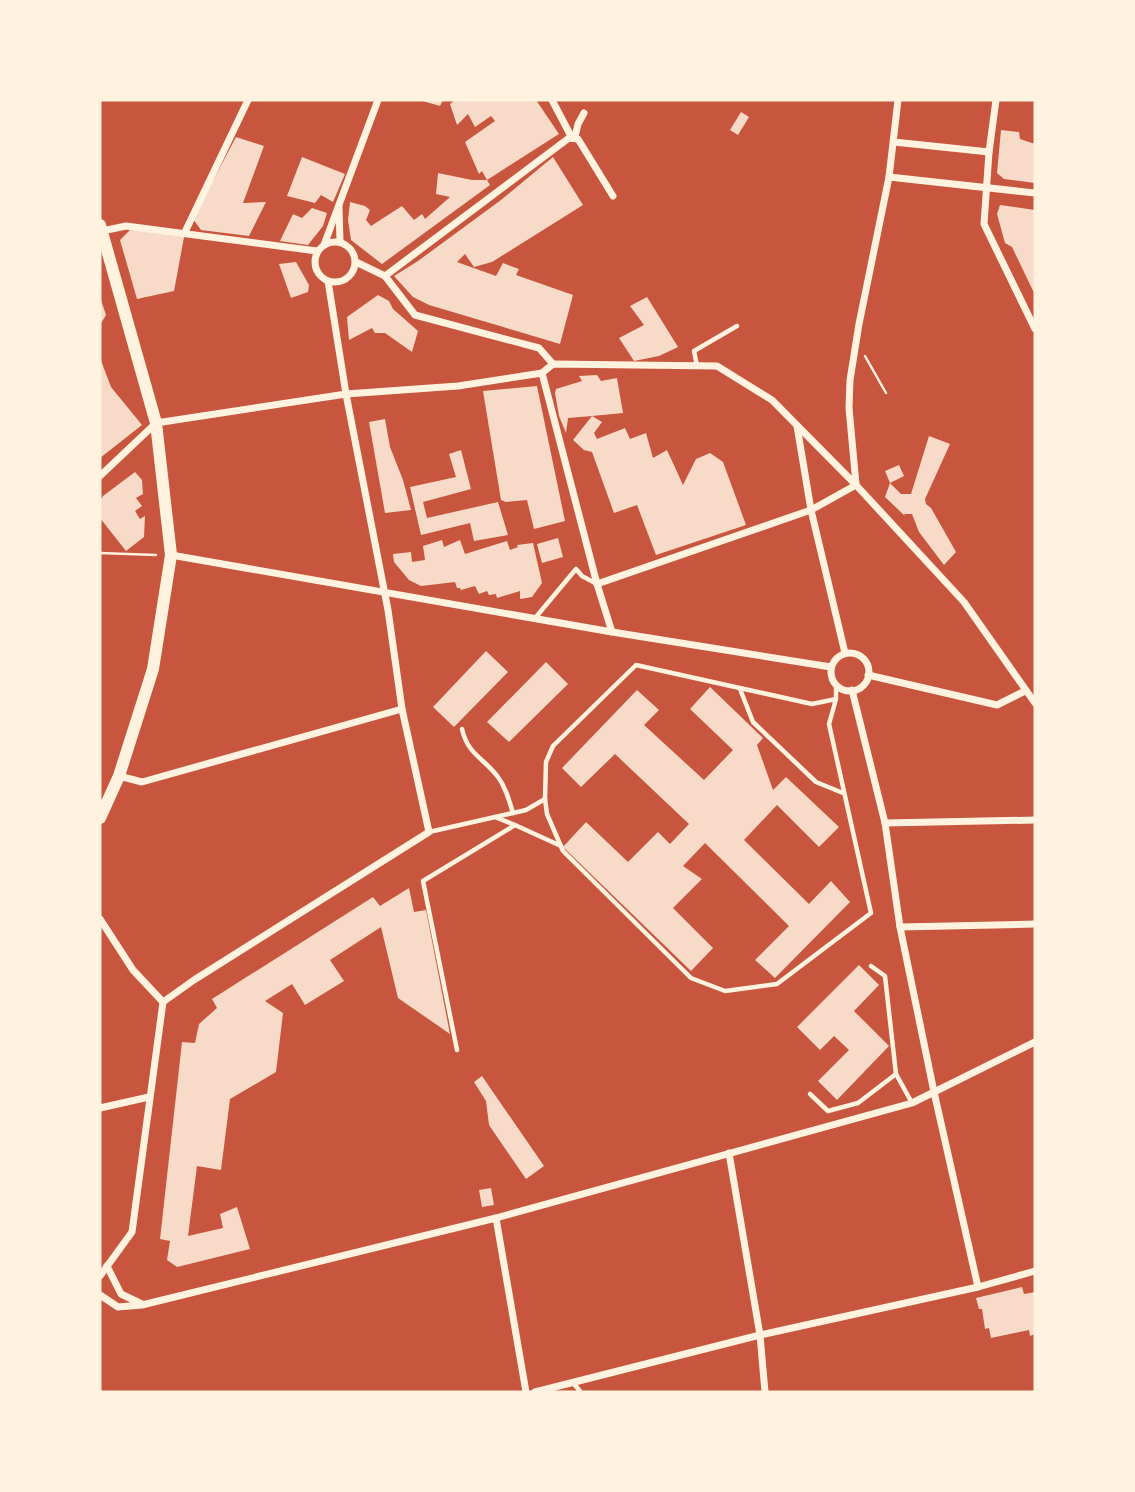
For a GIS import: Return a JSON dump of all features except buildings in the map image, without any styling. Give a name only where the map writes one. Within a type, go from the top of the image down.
[{"type":"street","points":[[185,232],[248,100]]},
{"type":"street","points":[[324,245],[379,100]]},
{"type":"street","points":[[552,100],[613,197]]},
{"type":"street","points":[[856,485],[849,408],[850,380],[889,177],[898,100]]},
{"type":"street","points":[[996,100],[984,224],[1035,329]]},
{"type":"street","points":[[574,138],[584,113]]},
{"type":"street","points":[[385,276],[565,140],[574,138]]},
{"type":"street","points":[[894,142],[989,152]]},
{"type":"street","points":[[889,177],[1035,193]]},
{"type":"street","points":[[338,203],[340,242]]},
{"type":"street","points":[[100,818],[119,776],[153,669],[171,555],[156,423],[101,228],[126,226],[185,232],[317,251]]},
{"type":"street","points":[[340,242],[351,249],[356,261],[355,268],[347,279],[341,282],[328,281],[318,273],[317,251],[324,245],[340,242]]},
{"type":"street","points":[[356,261],[385,276],[415,314],[539,348],[554,364]]},
{"type":"street","points":[[100,1276],[132,1232],[163,1002],[429,832],[402,709],[384,592],[346,394],[328,281]]},
{"type":"street","points":[[100,476],[156,423],[346,394],[458,386],[542,373],[554,364],[717,366],[772,400],[856,485],[964,602],[1035,703]]},
{"type":"street","points":[[542,373],[612,632]]},
{"type":"street","points":[[797,426],[811,510],[845,653]]},
{"type":"street","points":[[597,584],[811,510],[856,485]]},
{"type":"street","points":[[171,555],[612,632],[831,667]]},
{"type":"street","points":[[845,653],[851,653],[863,658],[869,675],[863,685],[846,690],[832,680],[831,667],[834,661],[845,653]]},
{"type":"street","points":[[869,675],[997,705],[1025,691]]},
{"type":"street","points":[[852,690],[885,823],[900,927],[978,1287]]},
{"type":"street","points":[[119,776],[142,782],[402,709]]},
{"type":"street","points":[[885,823],[1035,820]]},
{"type":"street","points":[[100,919],[133,970],[163,1002]]},
{"type":"street","points":[[900,927],[1035,924]]},
{"type":"street","points":[[100,1295],[118,1307],[142,1305],[496,1218],[912,1102],[1035,1042]]},
{"type":"street","points":[[100,1108],[149,1097]]},
{"type":"street","points":[[729,1153],[760,1335],[765,1392]]},
{"type":"street","points":[[496,1218],[526,1392]]},
{"type":"street","points":[[107,1266],[121,1294],[142,1305]]},
{"type":"street","points":[[535,1392],[760,1335],[978,1287],[1035,1271]]},
{"type":"lane","points":[[697,366],[694,351],[737,326]]},
{"type":"lane","points":[[536,617],[576,569],[582,576],[597,584]]},
{"type":"lane","points":[[836,685],[836,699],[829,724],[871,912],[777,984],[725,991],[691,978],[563,851],[547,814],[545,799],[546,762],[553,746],[636,665],[811,704],[836,699]]},
{"type":"lane","points":[[740,688],[753,722],[816,782],[844,793]]},
{"type":"lane","points":[[462,729],[466,744],[492,769],[506,789],[513,813]]},
{"type":"lane","points":[[429,832],[526,810],[545,799]]},
{"type":"lane","points":[[494,817],[561,846]]},
{"type":"lane","points":[[457,1050],[423,881],[516,825]]},
{"type":"lane","points":[[871,966],[885,976],[896,1074],[912,1102]]},
{"type":"lane","points":[[810,1094],[828,1111],[858,1103],[896,1074]]},
{"type":"lane","points":[[573,1383],[580,1391]]},
{"type":"path","points":[[857,341],[886,393]]},
{"type":"path","points":[[100,553],[171,555]]}]
